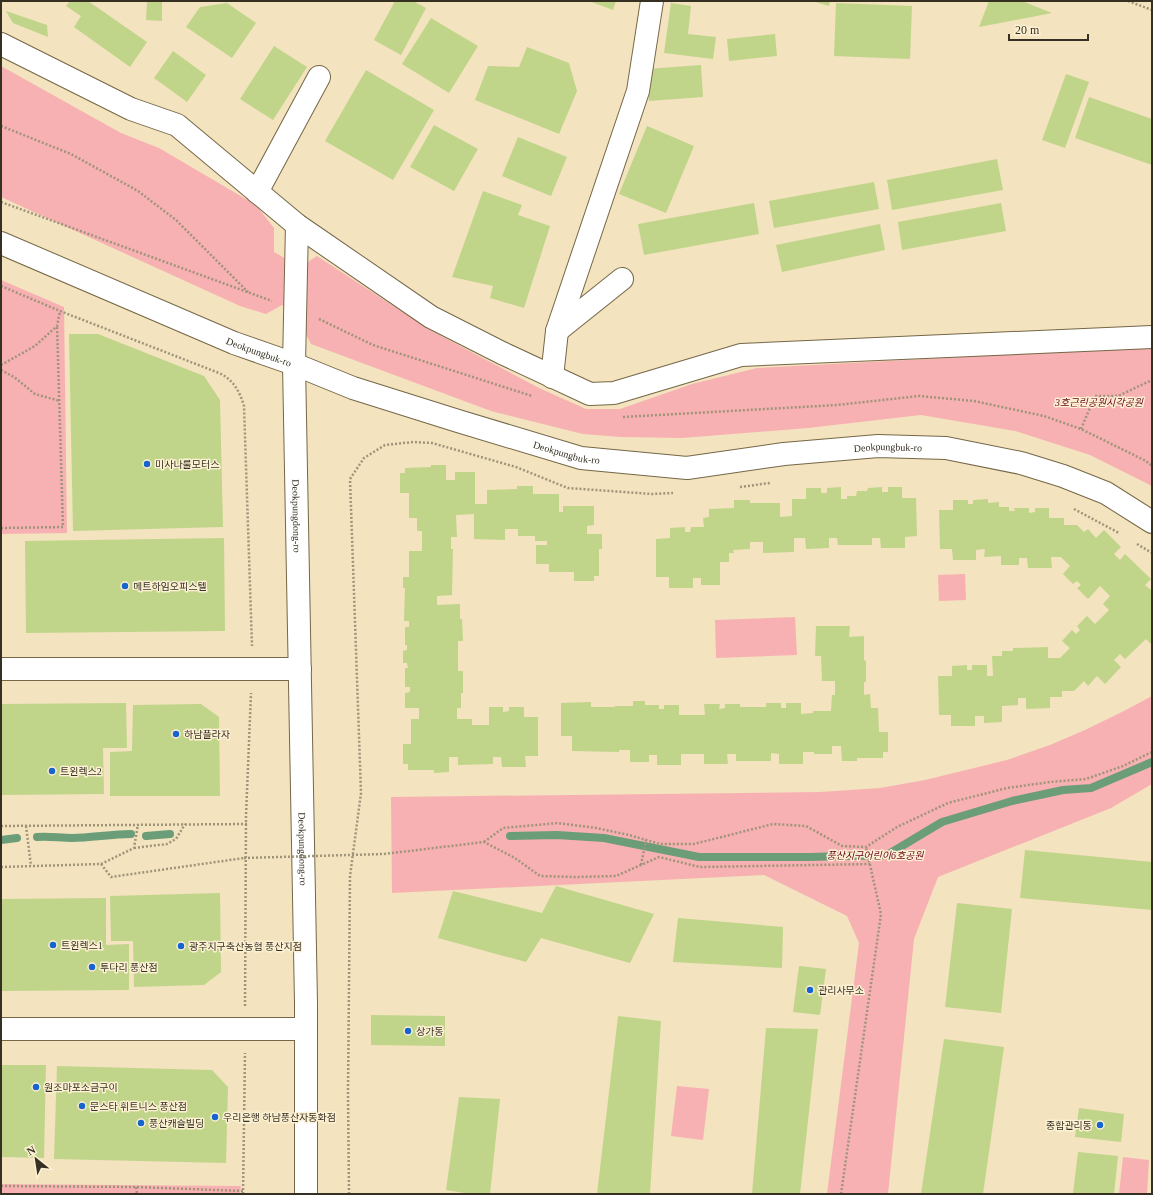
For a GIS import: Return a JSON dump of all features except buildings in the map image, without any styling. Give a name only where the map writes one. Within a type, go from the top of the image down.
[{"type":"street","points":[[552,377],[557,331],[638,91],[652,1]]},
{"type":"street","points":[[1,44],[131,109],[177,125],[297,225],[431,317],[552,377],[590,394],[614,393],[741,355],[1152,337]]},
{"type":"street","points":[[257,192],[319,77]]},
{"type":"street","name":"Deokpungdong-ro","points":[[297,225],[294,364],[306,1029],[306,1194]]},
{"type":"street","name":"Deokpungbuk-ro","points":[[1,243],[234,343],[294,364],[353,388],[581,458],[687,468],[784,454],[878,446],[946,448],[1021,463],[1063,476],[1106,493],[1152,522]]},
{"type":"street","points":[[557,331],[622,279]]},
{"type":"street","points":[[1,669],[300,669]]},
{"type":"street","points":[[1,1029],[306,1029]]},
{"type":"path","points":[[1128,1],[1152,10]]},
{"type":"path","points":[[1,126],[71,154],[138,191],[176,220],[249,293]]},
{"type":"path","points":[[1,286],[60,311],[225,375],[234,384],[242,397],[244,406],[253,634],[247,824],[243,1193],[136,1187],[1,1186]]},
{"type":"path","points":[[1,528],[63,527],[60,401],[56,326],[60,311]]},
{"type":"path","points":[[1,365],[35,346],[56,326]]},
{"type":"path","points":[[1,370],[34,394],[60,401]]},
{"type":"path","points":[[1081,429],[1095,396],[1118,396],[1152,380]]},
{"type":"path","points":[[349,1194],[348,1093],[350,876],[361,793],[350,479],[364,458]]},
{"type":"path","points":[[100,864],[111,876],[244,858],[384,854],[484,842],[503,828],[558,823],[596,828],[660,844],[694,844],[773,824],[806,826],[842,846],[866,847],[897,827],[948,803],[1007,788],[1086,779],[1122,766],[1152,752]]},
{"type":"path","points":[[1,826],[185,823],[247,824]]},
{"type":"path","points":[[1,867],[100,864],[134,848],[167,844],[176,839],[185,823]]},
{"type":"path","points":[[134,848],[138,824]]},
{"type":"path","points":[[26,826],[31,866]]},
{"type":"path","points":[[641,865],[646,840]]},
{"type":"path","points":[[484,842],[515,858],[540,876],[616,876],[659,857],[700,867],[871,864]]},
{"type":"path","points":[[841,1194],[881,914],[866,847]]},
{"type":"path","points":[[136,1187],[137,1194]]},
{"type":"green space","name":"3호근린공원시각공원","points":[[1,66],[121,133],[159,148],[256,205],[274,228],[274,252],[300,267],[317,256],[430,330],[539,388],[586,409],[620,409],[692,384],[757,368],[1152,347],[1152,486],[1090,455],[1015,431],[921,415],[808,428],[682,438],[621,437],[583,434],[491,411],[311,344],[298,319],[282,305],[266,314],[240,306],[1,197]]},
{"type":"green space","points":[[1,280],[64,307],[67,533],[1,534]]},
{"type":"green space","points":[[965,574],[966,600],[939,601],[938,575]]},
{"type":"green space","points":[[795,617],[797,655],[716,658],[715,620]]},
{"type":"green space","name":"풍산지구어린이6호공원","points":[[1152,696],[1152,784],[1111,808],[938,877],[914,939],[888,1194],[827,1194],[859,943],[847,916],[764,875],[392,893],[391,797],[820,792],[880,788],[925,780],[1007,760],[1050,745],[1085,730]]},
{"type":"green space","points":[[677,1086],[709,1089],[703,1140],[671,1136]]},
{"type":"green space","points":[[1123,1157],[1149,1160],[1147,1194],[1119,1194]]},
{"type":"green space","points":[[1,1184],[241,1186],[240,1194],[1,1194]]},
{"type":"waterway","points":[[510,836],[557,835],[604,838],[699,857],[887,855],[942,822],[1012,801],[1063,790],[1091,788],[1152,762]]},
{"type":"waterway","points":[[37,837],[79,838],[131,834]]},
{"type":"waterway","points":[[146,836],[170,834]]},
{"type":"waterway","points":[[1,840],[17,838]]},
{"type":"place","name":"미사나룰모터스","points":[[147,464]]},
{"type":"place","name":"메트하임오피스텔","points":[[125,586]]},
{"type":"place","name":"하남플라자","points":[[176,734]]},
{"type":"place","name":"트윈렉스2","points":[[52,771]]},
{"type":"place","name":"트윈렉스1","points":[[53,945]]},
{"type":"place","name":"광주지구축산농협 풍산지점","points":[[181,946]]},
{"type":"place","name":"투다리 풍산점","points":[[92,967]]},
{"type":"place","name":"관리사무소","points":[[810,990]]},
{"type":"place","name":"상가동","points":[[408,1031]]},
{"type":"place","name":"원조마포소금구이","points":[[36,1087]]},
{"type":"place","name":"문스타 휘트니스 풍산점","points":[[82,1106]]},
{"type":"place","name":"우리은행 하남풍산자동화점","points":[[215,1117]]},
{"type":"place","name":"풍산캐슬빌딩","points":[[141,1123]]},
{"type":"place","name":"종합관리동","points":[[1100,1125]]}]
